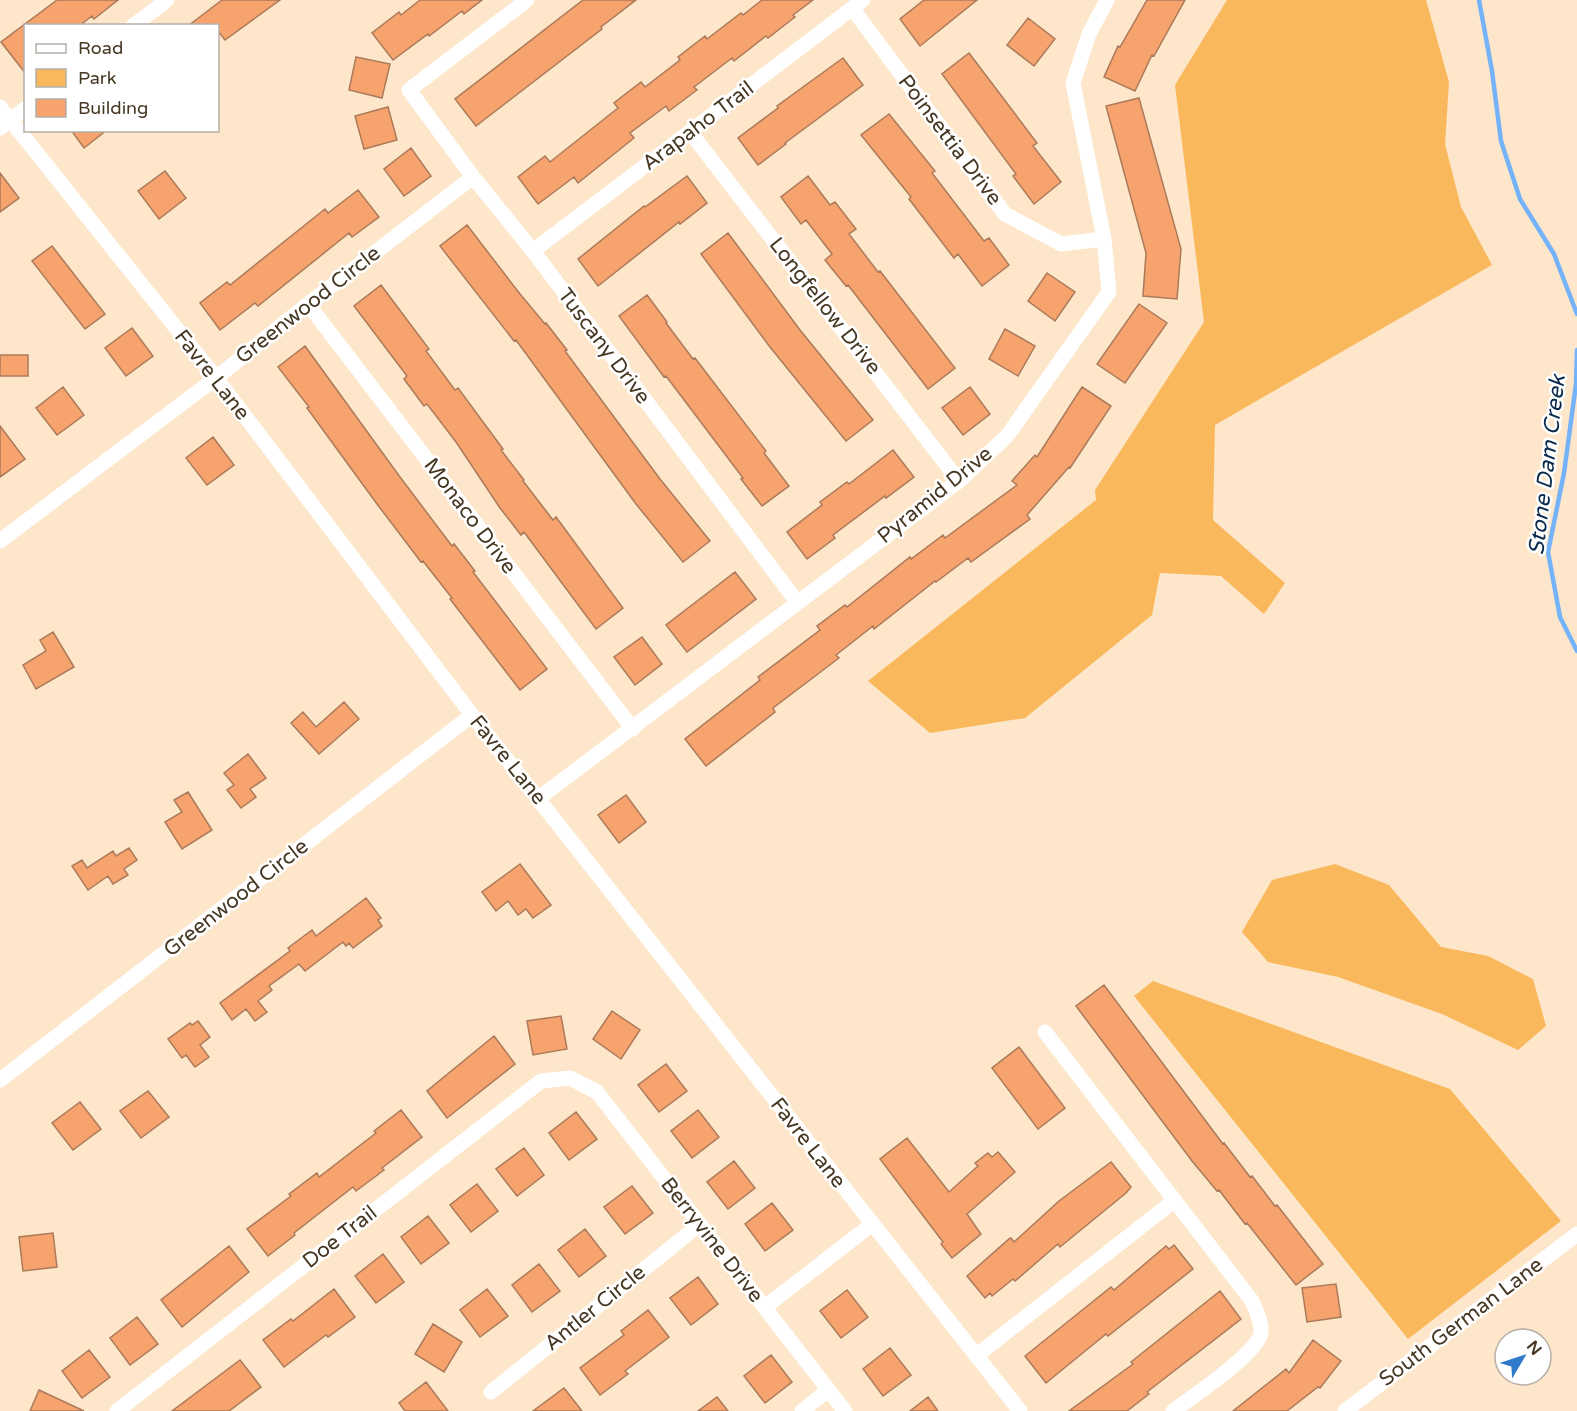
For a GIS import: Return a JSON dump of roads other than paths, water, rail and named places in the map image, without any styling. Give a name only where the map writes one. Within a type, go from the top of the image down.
[{"type":"street","points":[[137,24],[167,0]]},
{"type":"street","name":"Tuscany Drive","points":[[527,0],[410,90],[473,177],[533,252],[797,602]]},
{"type":"street","name":"Pyramid Drive","points":[[539,798],[959,481],[1007,436],[1108,292],[1104,239],[1073,83],[1089,34],[1107,0]]},
{"type":"street","name":"Poinsettia Drive","points":[[857,4],[1005,214],[1061,244],[1104,239]]},
{"type":"street","name":"Arapaho Trail","points":[[533,252],[857,4]]},
{"type":"street","name":"Favre Lane","points":[[0,107],[5,124],[216,378],[472,715],[1020,1411]]},
{"type":"street","points":[[5,124],[24,110]]},
{"type":"street","name":"Longfellow Drive","points":[[690,132],[959,481]]},
{"type":"street","name":"Greenwood Circle","points":[[0,541],[216,378],[473,177]]},
{"type":"street","name":"Monaco Drive","points":[[308,304],[633,729]]},
{"type":"street","name":"Greenwood Circle","points":[[0,1080],[472,715]]},
{"type":"street","points":[[1046,1032],[1252,1301],[1259,1316],[1261,1334],[1250,1351],[1173,1411]]},
{"type":"street","name":"Berryvine Drive","points":[[570,1078],[597,1092],[845,1411]]},
{"type":"street","name":"Doe Trail","points":[[117,1411],[541,1081],[570,1078]]},
{"type":"street","points":[[976,1356],[1175,1200]]},
{"type":"street","name":"Antler Circle","points":[[491,1392],[699,1225]]},
{"type":"street","points":[[765,1307],[872,1225]]},
{"type":"street","name":"South German Lane","points":[[1345,1411],[1577,1234]]},
{"type":"street","points":[[802,1411],[828,1390]]},
{"type":"waterway","name":"Stone Dam Creek","points":[[1479,0],[1492,71],[1501,141],[1520,199],[1554,254],[1577,314]]},
{"type":"waterway","name":"Stone Dam Creek","points":[[1577,350],[1576,384],[1564,473],[1548,552],[1560,617],[1577,651]]}]
